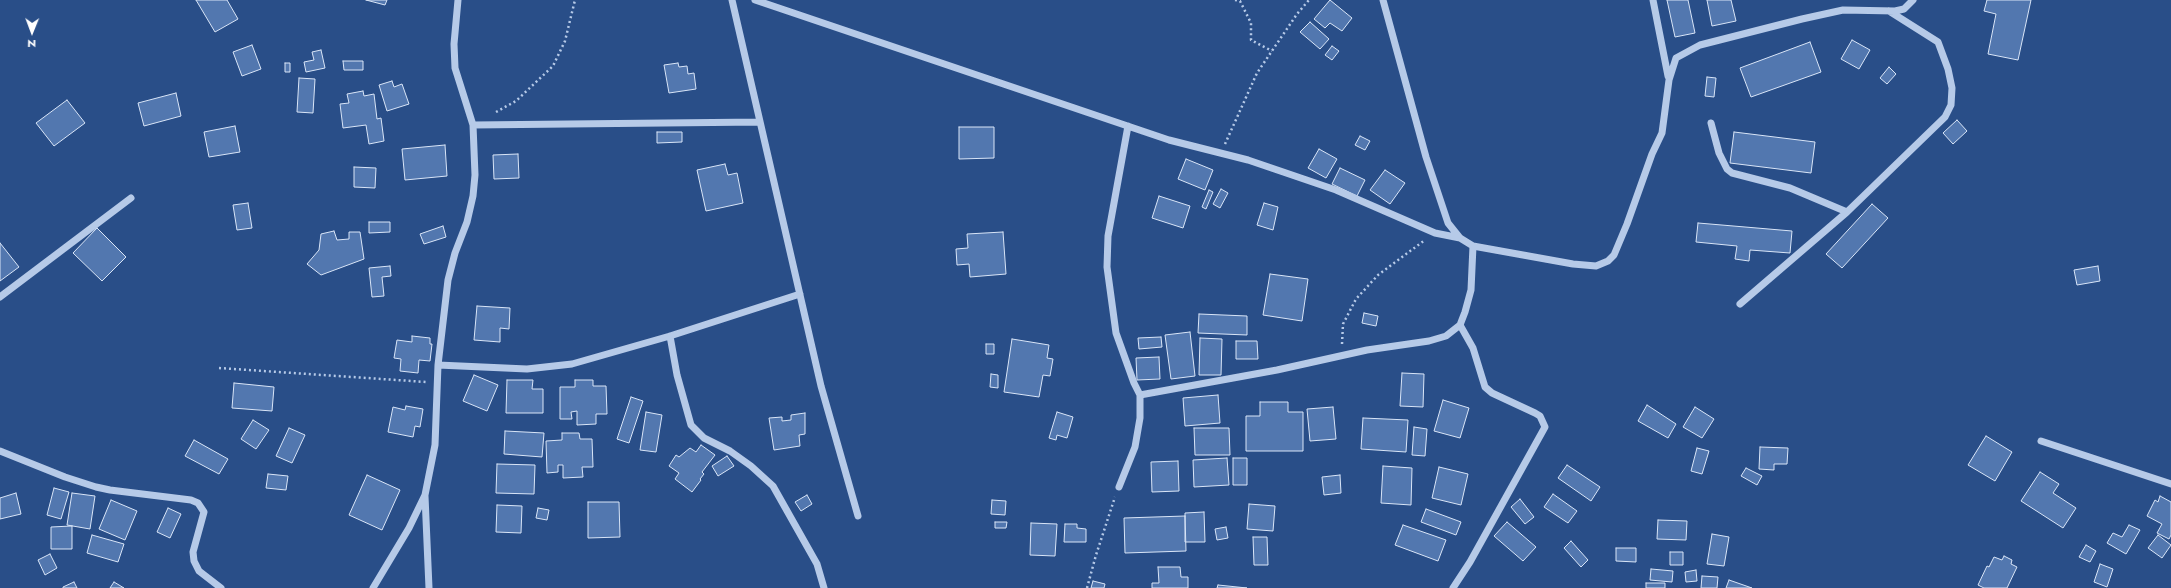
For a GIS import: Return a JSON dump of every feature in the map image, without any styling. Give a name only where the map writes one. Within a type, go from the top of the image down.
[{"type":"street","points":[[430,588],[425,495],[435,444],[438,365],[448,280],[455,253],[467,222],[473,196],[475,175],[473,125],[455,68],[454,44],[458,0]]},
{"type":"street","points":[[732,0],[821,386],[858,516]]},
{"type":"street","points":[[755,0],[1169,140],[1248,160],[1336,190],[1435,232],[1460,238],[1474,246],[1573,264],[1596,266],[1608,261],[1614,255],[1627,224],[1649,161],[1662,133],[1669,80],[1676,58],[1700,44],[1843,10],[1889,11],[1904,8],[1913,0]]},
{"type":"street","points":[[1383,0],[1426,157],[1448,223],[1460,238]]},
{"type":"street","points":[[1653,0],[1669,80]]},
{"type":"street","points":[[1740,304],[1848,212],[1945,117],[1953,96],[1948,69],[1938,42],[1889,11]]},
{"type":"street","points":[[473,125],[760,122]]},
{"type":"street","points":[[1711,123],[1719,153],[1727,169],[1732,173],[1790,188],[1848,212]]},
{"type":"street","points":[[1119,487],[1135,447],[1140,418],[1140,395],[1134,383],[1116,333],[1107,268],[1108,236],[1128,126]]},
{"type":"street","points":[[0,297],[131,198]]},
{"type":"street","points":[[1140,395],[1277,370],[1342,355],[1429,341],[1446,336],[1460,325],[1471,290],[1474,246]]},
{"type":"street","points":[[438,365],[527,369],[572,364],[670,336],[800,294]]},
{"type":"street","points":[[1452,588],[1470,562],[1545,427],[1540,416],[1492,393],[1485,387],[1472,348],[1460,325]]},
{"type":"street","points":[[670,336],[677,375],[691,425],[704,438],[730,451],[751,466],[773,486],[817,564],[824,588]]},
{"type":"street","points":[[2041,441],[2126,471],[2171,484]]},
{"type":"street","points":[[0,451],[65,477],[96,487],[198,502],[204,512],[193,552],[194,561],[199,571],[221,588]]},
{"type":"street","points":[[373,588],[409,528],[425,495]]},
{"type":"path","points":[[491,115],[516,101],[553,66],[565,41],[575,0]]},
{"type":"path","points":[[1235,0],[1240,1],[1251,23],[1251,40],[1272,51]]},
{"type":"path","points":[[1220,152],[1257,73],[1297,14],[1309,0]]},
{"type":"path","points":[[1342,355],[1343,324],[1356,300],[1378,275],[1435,232]]},
{"type":"path","points":[[219,368],[437,382]]},
{"type":"path","points":[[1087,588],[1096,555],[1119,487]]},
{"type":"building","points":[[196,0],[227,0],[238,19],[215,32]]},
{"type":"building","points":[[366,0],[387,0],[385,5]]},
{"type":"building","points":[[1330,0],[1352,18],[1342,31],[1330,23],[1325,28],[1314,19]]},
{"type":"building","points":[[1667,0],[1688,0],[1695,33],[1675,37]]},
{"type":"building","points":[[1707,0],[1731,0],[1736,21],[1712,26]]},
{"type":"building","points":[[1987,0],[2031,0],[2018,60],[1988,54],[1996,14],[1984,11]]},
{"type":"building","points":[[1310,22],[1329,39],[1320,49],[1300,32]]},
{"type":"building","points":[[1852,40],[1870,50],[1859,69],[1841,59]]},
{"type":"building","points":[[1810,42],[1821,72],[1751,97],[1740,68]]},
{"type":"building","points":[[252,45],[261,69],[242,76],[233,52]]},
{"type":"building","points":[[1332,46],[1339,51],[1332,60],[1325,55]]},
{"type":"building","points":[[321,50],[325,68],[306,72],[304,62],[314,60],[312,52]]},
{"type":"building","points":[[343,61],[363,61],[363,70],[344,70]]},
{"type":"building","points":[[285,63],[290,63],[290,72],[285,72]]},
{"type":"building","points":[[678,63],[679,67],[687,66],[688,74],[694,73],[696,89],[669,93],[664,65]]},
{"type":"building","points":[[1889,67],[1896,74],[1887,84],[1880,78]]},
{"type":"building","points":[[1707,77],[1716,78],[1714,97],[1705,96]]},
{"type":"building","points":[[299,78],[315,79],[313,113],[297,112]]},
{"type":"building","points":[[392,81],[394,87],[402,84],[409,104],[387,111],[379,85]]},
{"type":"building","points":[[363,91],[364,96],[374,94],[377,119],[381,118],[384,141],[369,144],[366,125],[343,128],[340,104],[349,103],[347,94]]},
{"type":"building","points":[[176,93],[181,116],[144,126],[138,103]]},
{"type":"building","points":[[67,100],[85,123],[54,146],[36,123]]},
{"type":"building","points":[[1957,120],[1967,131],[1953,144],[1943,133]]},
{"type":"building","points":[[235,126],[240,152],[209,157],[204,132]]},
{"type":"building","points":[[959,127],[994,127],[994,158],[959,159]]},
{"type":"building","points":[[657,132],[682,132],[682,142],[657,143]]},
{"type":"building","points":[[1734,132],[1815,142],[1811,173],[1730,163]]},
{"type":"building","points":[[1360,136],[1370,141],[1365,150],[1355,145]]},
{"type":"building","points":[[445,145],[447,176],[405,180],[402,149]]},
{"type":"building","points":[[1319,149],[1337,159],[1326,178],[1308,168]]},
{"type":"building","points":[[518,154],[519,178],[494,179],[493,155]]},
{"type":"building","points":[[1186,159],[1213,170],[1205,190],[1178,179]]},
{"type":"building","points":[[725,164],[728,175],[737,173],[743,203],[706,211],[697,170]]},
{"type":"building","points":[[354,167],[376,168],[375,188],[354,187]]},
{"type":"building","points":[[1340,168],[1365,180],[1357,196],[1332,184]]},
{"type":"building","points":[[1385,170],[1405,183],[1390,204],[1370,190]]},
{"type":"building","points":[[1221,189],[1228,193],[1220,208],[1213,204]]},
{"type":"building","points":[[1209,190],[1213,192],[1206,209],[1202,207]]},
{"type":"building","points":[[1159,196],[1190,206],[1183,228],[1152,218]]},
{"type":"building","points":[[248,203],[252,228],[237,230],[233,205]]},
{"type":"building","points":[[1264,203],[1278,207],[1273,230],[1257,225]]},
{"type":"building","points":[[1872,204],[1888,218],[1842,268],[1826,254]]},
{"type":"building","points":[[369,222],[390,222],[390,232],[369,233]]},
{"type":"building","points":[[1698,223],[1792,231],[1790,253],[1750,250],[1749,261],[1735,259],[1737,246],[1696,242]]},
{"type":"building","points":[[443,226],[446,237],[424,244],[420,234]]},
{"type":"building","points":[[97,228],[126,257],[102,281],[73,253]]},
{"type":"building","points":[[334,231],[337,240],[349,239],[349,232],[360,232],[364,259],[321,275],[307,264],[319,250],[321,234]]},
{"type":"building","points":[[1003,232],[1006,274],[970,277],[969,264],[957,265],[956,249],[968,248],[967,234]]},
{"type":"building","points":[[0,243],[19,267],[0,281]]},
{"type":"building","points":[[390,266],[391,276],[382,277],[384,296],[372,297],[369,268]]},
{"type":"building","points":[[2098,266],[2100,281],[2077,285],[2074,270]]},
{"type":"building","points":[[1270,274],[1308,279],[1302,321],[1263,315]]},
{"type":"building","points":[[477,306],[510,308],[509,329],[500,328],[500,342],[474,340]]},
{"type":"building","points":[[1364,313],[1378,316],[1376,326],[1362,323]]},
{"type":"building","points":[[1199,314],[1247,316],[1247,335],[1198,333]]},
{"type":"building","points":[[1190,332],[1195,376],[1171,379],[1165,335]]},
{"type":"building","points":[[412,336],[430,338],[430,344],[432,344],[430,361],[419,360],[418,373],[400,371],[401,359],[394,358],[397,340],[412,342]]},
{"type":"building","points":[[1161,337],[1162,347],[1139,349],[1138,338]]},
{"type":"building","points":[[1200,338],[1222,339],[1221,375],[1199,375]]},
{"type":"building","points":[[1012,339],[1049,345],[1047,358],[1053,359],[1050,376],[1043,375],[1039,397],[1004,392]]},
{"type":"building","points":[[1236,341],[1257,341],[1258,359],[1236,359]]},
{"type":"building","points":[[986,344],[994,344],[994,354],[986,354]]},
{"type":"building","points":[[1159,357],[1160,379],[1137,380],[1136,358]]},
{"type":"building","points":[[1402,373],[1424,374],[1423,407],[1400,406]]},
{"type":"building","points":[[991,374],[998,375],[998,388],[990,387]]},
{"type":"building","points":[[474,375],[498,385],[487,411],[463,401]]},
{"type":"building","points":[[507,380],[533,380],[532,389],[543,389],[543,413],[506,413]]},
{"type":"building","points":[[575,380],[593,380],[593,386],[606,386],[607,414],[596,414],[596,424],[577,425],[577,411],[571,412],[572,419],[560,419],[560,387],[575,387]]},
{"type":"building","points":[[234,383],[274,387],[272,411],[232,408]]},
{"type":"building","points":[[1218,395],[1220,423],[1185,426],[1183,398]]},
{"type":"building","points":[[631,397],[643,401],[629,443],[617,439]]},
{"type":"building","points":[[1443,400],[1469,408],[1460,438],[1434,431]]},
{"type":"building","points":[[1260,402],[1288,402],[1288,412],[1303,412],[1303,451],[1246,451],[1246,416],[1260,416]]},
{"type":"building","points":[[1647,405],[1676,424],[1668,438],[1638,421]]},
{"type":"building","points":[[406,406],[423,409],[420,427],[415,426],[413,437],[388,432],[393,407],[405,410]]},
{"type":"building","points":[[1333,407],[1336,439],[1310,441],[1307,409]]},
{"type":"building","points":[[1695,407],[1714,419],[1702,438],[1683,427]]},
{"type":"building","points":[[646,412],[662,415],[656,452],[640,450]]},
{"type":"building","points":[[1057,412],[1073,417],[1067,438],[1057,435],[1056,440],[1049,438]]},
{"type":"building","points":[[805,413],[805,434],[799,435],[800,446],[774,450],[769,418],[782,417],[782,421],[791,420],[791,415]]},
{"type":"building","points":[[1363,418],[1408,420],[1406,452],[1361,449]]},
{"type":"building","points":[[253,420],[269,430],[256,449],[241,439]]},
{"type":"building","points":[[1414,427],[1427,429],[1425,456],[1412,455]]},
{"type":"building","points":[[289,428],[305,435],[292,463],[276,456]]},
{"type":"building","points":[[1194,428],[1229,428],[1230,455],[1195,455]]},
{"type":"building","points":[[505,431],[544,433],[542,457],[504,454]]},
{"type":"building","points":[[562,433],[579,433],[580,439],[592,439],[593,467],[582,467],[583,477],[563,478],[563,465],[558,465],[558,472],[547,473],[546,441],[562,440]]},
{"type":"building","points":[[1986,436],[2012,452],[1995,481],[1968,465]]},
{"type":"building","points":[[194,440],[228,459],[219,474],[185,456]]},
{"type":"building","points":[[701,445],[715,455],[702,472],[704,474],[700,479],[701,480],[692,492],[675,479],[679,473],[669,466],[676,455],[679,457],[690,448],[696,452]]},
{"type":"building","points":[[1760,447],[1788,448],[1787,464],[1774,464],[1774,470],[1759,469]]},
{"type":"building","points":[[1697,448],[1709,451],[1702,474],[1691,471]]},
{"type":"building","points":[[727,456],[734,466],[718,476],[712,466]]},
{"type":"building","points":[[1227,458],[1229,485],[1194,487],[1193,460]]},
{"type":"building","points":[[1233,458],[1247,458],[1247,485],[1233,485]]},
{"type":"building","points":[[1178,461],[1179,491],[1152,492],[1151,462]]},
{"type":"building","points":[[497,464],[535,465],[534,494],[496,493]]},
{"type":"building","points":[[1567,465],[1600,487],[1591,501],[1558,478]]},
{"type":"building","points":[[1383,466],[1412,468],[1411,505],[1381,503]]},
{"type":"building","points":[[1439,467],[1468,474],[1461,505],[1432,498]]},
{"type":"building","points":[[1746,468],[1762,476],[1757,485],[1741,476]]},
{"type":"building","points":[[2040,472],[2059,484],[2053,493],[2076,508],[2063,528],[2021,501]]},
{"type":"building","points":[[268,474],[288,476],[286,490],[266,488]]},
{"type":"building","points":[[367,475],[400,490],[382,530],[349,515]]},
{"type":"building","points":[[1340,475],[1341,493],[1324,495],[1322,477]]},
{"type":"building","points":[[54,488],[69,492],[61,519],[47,515]]},
{"type":"building","points":[[16,493],[21,514],[0,519],[0,498]]},
{"type":"building","points":[[72,493],[95,496],[90,529],[67,525]]},
{"type":"building","points":[[1553,494],[1577,511],[1568,523],[1544,507]]},
{"type":"building","points":[[807,495],[812,504],[801,511],[795,502]]},
{"type":"building","points":[[2160,496],[2171,502],[2171,535],[2169,539],[2157,533],[2162,524],[2147,516],[2155,500],[2158,502]]},
{"type":"building","points":[[1520,499],[1534,517],[1525,524],[1511,507]]},
{"type":"building","points":[[111,500],[137,511],[125,540],[99,529]]},
{"type":"building","points":[[992,500],[1006,501],[1005,515],[991,514]]},
{"type":"building","points":[[588,502],[619,502],[620,537],[588,538]]},
{"type":"building","points":[[1249,504],[1275,506],[1273,531],[1247,529]]},
{"type":"building","points":[[497,505],[522,506],[521,533],[496,532]]},
{"type":"building","points":[[168,508],[181,514],[170,538],[157,532]]},
{"type":"building","points":[[538,508],[549,510],[547,520],[536,518]]},
{"type":"building","points":[[1426,509],[1461,522],[1456,535],[1421,522]]},
{"type":"building","points":[[1204,512],[1205,542],[1185,542],[1185,513]]},
{"type":"building","points":[[1185,516],[1186,551],[1125,553],[1124,518]]},
{"type":"building","points":[[1658,520],[1687,521],[1686,540],[1657,539]]},
{"type":"building","points":[[995,522],[1007,522],[1006,528],[995,528]]},
{"type":"building","points":[[1507,522],[1536,547],[1523,561],[1494,536]]},
{"type":"building","points":[[1031,523],[1057,524],[1055,556],[1030,555]]},
{"type":"building","points":[[1065,524],[1077,524],[1077,528],[1086,529],[1086,542],[1064,542]]},
{"type":"building","points":[[1403,525],[1446,540],[1438,561],[1395,545]]},
{"type":"building","points":[[2129,525],[2140,530],[2126,554],[2107,543],[2113,533],[2122,537]]},
{"type":"building","points":[[72,526],[72,549],[51,549],[51,527]]},
{"type":"building","points":[[1226,527],[1228,538],[1217,540],[1215,529]]},
{"type":"building","points":[[1712,534],[1729,537],[1724,566],[1707,564]]},
{"type":"building","points":[[92,535],[124,544],[118,562],[87,553]]},
{"type":"building","points":[[2158,535],[2171,545],[2162,558],[2148,548]]},
{"type":"building","points":[[1253,537],[1267,537],[1268,565],[1254,565]]},
{"type":"building","points":[[1571,541],[1588,560],[1581,567],[1564,548]]},
{"type":"building","points":[[2086,545],[2096,551],[2090,562],[2079,557]]},
{"type":"building","points":[[1616,548],[1636,548],[1636,562],[1616,561]]},
{"type":"building","points":[[1670,552],[1683,552],[1683,565],[1670,565]]},
{"type":"building","points":[[50,554],[57,568],[45,575],[38,560]]},
{"type":"building","points":[[2004,556],[2012,560],[2011,564],[2017,567],[2007,588],[1984,588],[1978,585],[1987,566],[1989,567],[1994,557],[2002,560]]},
{"type":"building","points":[[2100,564],[2113,569],[2107,587],[2094,582]]},
{"type":"building","points":[[1158,567],[1180,567],[1181,577],[1188,577],[1188,588],[1152,588],[1152,583],[1159,583]]},
{"type":"building","points":[[1651,569],[1673,571],[1672,582],[1650,580]]},
{"type":"building","points":[[1696,570],[1697,581],[1686,582],[1685,572]]},
{"type":"building","points":[[1702,576],[1718,577],[1717,588],[1701,588]]},
{"type":"building","points":[[1729,580],[1752,588],[1726,588]]},
{"type":"building","points":[[1093,581],[1105,584],[1104,588],[1091,588]]},
{"type":"building","points":[[74,582],[77,588],[63,588],[63,587]]},
{"type":"building","points":[[114,582],[124,588],[110,588]]},
{"type":"building","points":[[1646,583],[1665,583],[1665,588],[1646,588]]},
{"type":"building","points":[[1218,585],[1247,588],[1217,588]]}]
